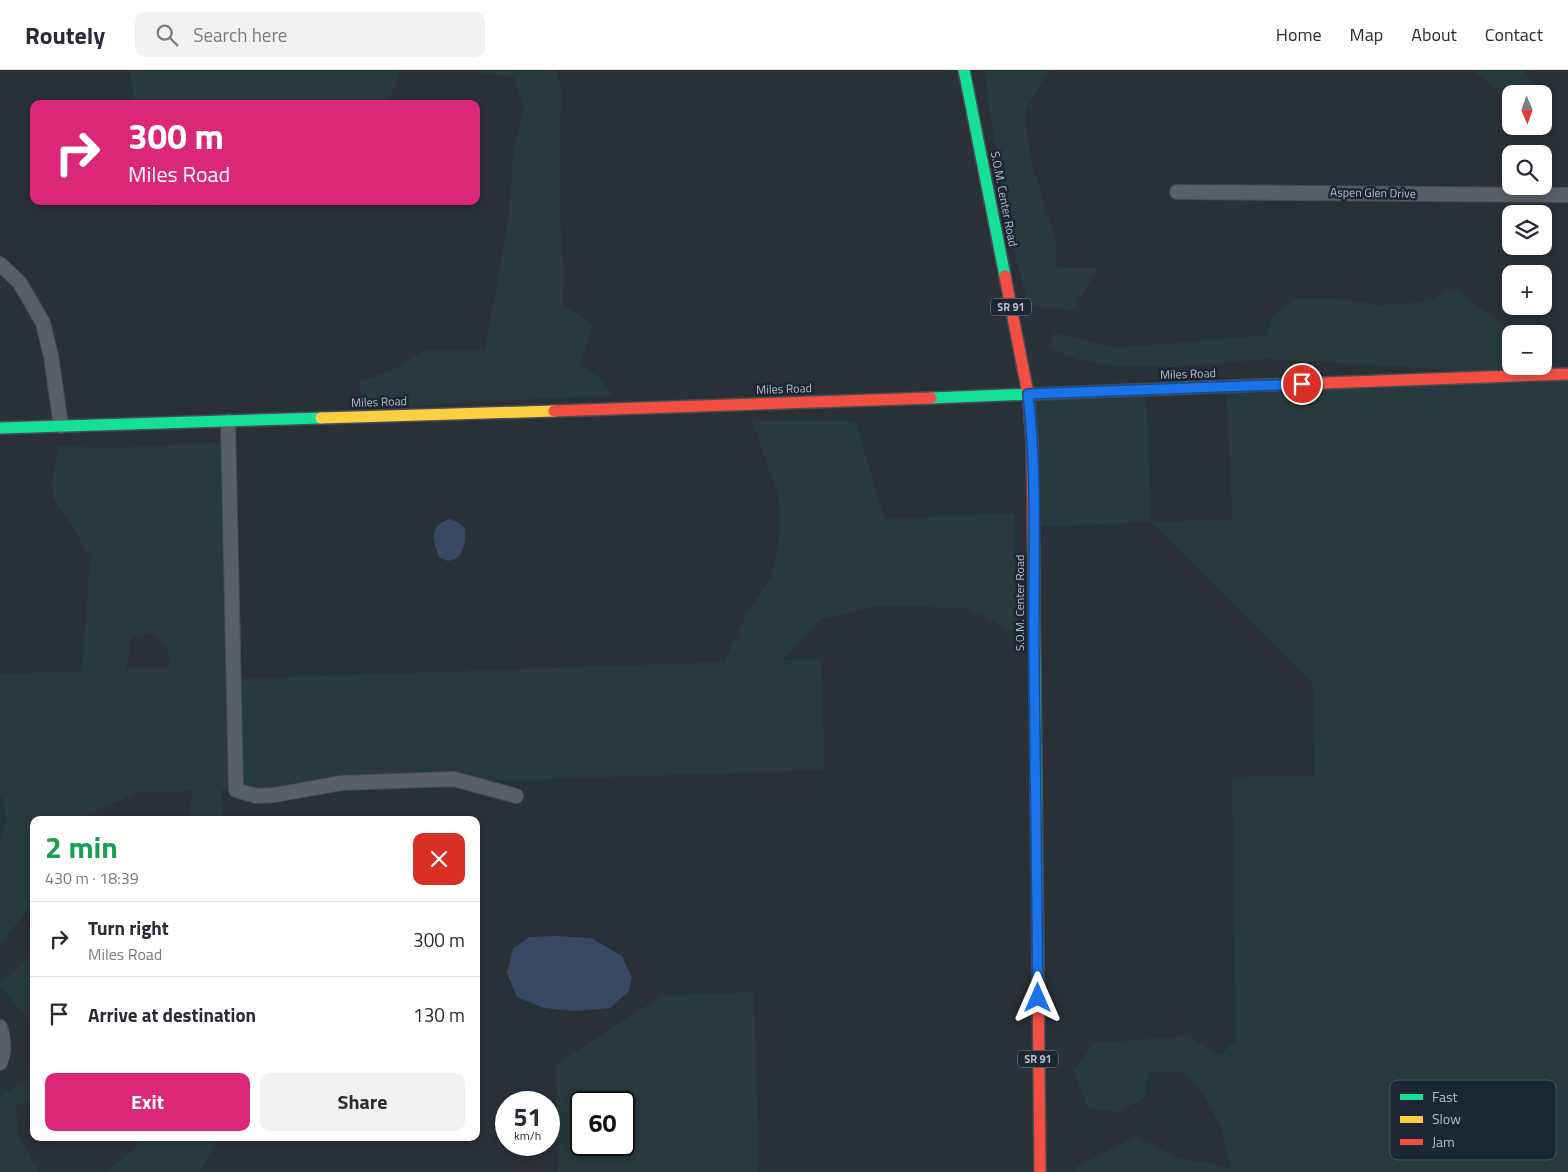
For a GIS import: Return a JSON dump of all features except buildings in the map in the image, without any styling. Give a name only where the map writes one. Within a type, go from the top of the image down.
[{"type":"main road","name":"S.O.M. Center Road","points":[[964,70],[1028,394],[1032,441],[1034,479],[1034,658],[1040,1172]]},
{"type":"main road","name":"Miles Road","points":[[0,428],[726,405],[1568,374]]},
{"type":"street","name":"Aspen Glen Drive","points":[[1177,192],[1568,195]]},
{"type":"street","points":[[0,264],[20,283],[43,323],[52,356],[61,426]]},
{"type":"street","points":[[228,420],[236,790],[257,796],[275,795],[341,783],[454,779],[516,796]]},
{"type":"street","points":[[0,1027],[4,1038],[4,1053],[0,1063]]},
{"type":"green space","points":[[130,70],[401,70],[390,100],[134,100]]},
{"type":"green space","points":[[477,70],[555,70],[563,91],[560,117],[560,166],[561,235],[564,271],[563,305],[593,324],[580,365],[599,377],[613,395],[365,408],[359,382],[394,369],[425,350],[485,350],[508,219],[514,146],[524,110],[513,76],[484,74]]},
{"type":"green space","points":[[985,70],[1049,70],[1025,111],[1030,157],[1055,236],[1057,268],[1098,268],[1074,310],[1029,306],[1014,251],[990,115]]},
{"type":"green space","points":[[1472,70],[1523,70],[1532,81],[1533,85],[1502,85],[1502,95]]},
{"type":"green space","points":[[1454,288],[1505,325],[1502,325],[1502,367],[1491,372],[1268,359],[1173,367],[1119,366],[1078,360],[1049,348],[1055,332],[1115,348],[1266,335],[1272,316],[1295,299],[1340,299],[1379,305],[1427,302]]},
{"type":"green space","points":[[1568,374],[1568,1172],[1079,1172],[1070,1170],[1135,1137],[1182,1159],[1230,1167],[1221,1127],[1205,1098],[1186,1072],[1149,1072],[1144,1097],[1120,1112],[1088,1108],[1074,1071],[1094,1043],[1187,1036],[1220,1055],[1236,1040],[1232,777],[1315,775],[1313,684],[1151,522],[1232,519],[1226,386]]},
{"type":"green space","points":[[1146,389],[1151,522],[1034,527],[1028,394]]},
{"type":"green space","points":[[752,421],[855,421],[885,519],[1015,513],[1016,632],[964,608],[880,606],[820,619],[783,660],[821,659],[825,770],[221,790],[223,816],[189,816],[192,791],[137,793],[83,816],[30,816],[30,907],[0,944],[0,840],[6,818],[2,797],[0,797],[0,674],[82,671],[90,559],[73,527],[53,499],[52,479],[58,446],[112,448],[229,442],[234,679],[724,662],[745,618],[772,575],[780,534],[779,499]],"holes":[[[154,632],[167,649],[170,667],[126,669],[132,637]]]},
{"type":"green space","points":[[30,956],[30,1029],[25,1015],[0,985]]},
{"type":"green space","points":[[754,992],[759,1172],[559,1172],[560,1091],[557,1091],[556,1064],[662,996]]},
{"type":"green space","points":[[30,1059],[30,1102],[16,1104],[18,1134],[40,1172],[0,1172],[0,1096],[25,1082]]},
{"type":"green space","points":[[137,1141],[217,1141],[199,1172],[106,1172],[136,1148]]},
{"type":"water","points":[[449,519],[458,522],[465,529],[465,533],[464,544],[458,558],[448,561],[440,558],[435,545],[434,535],[438,526]]},
{"type":"water","points":[[529,937],[591,938],[622,956],[632,978],[629,991],[610,1008],[575,1011],[544,1008],[517,997],[507,973],[513,949]]},
{"type":"traffic: fast","points":[[964,70],[1005,276]]},
{"type":"traffic: fast","points":[[931,398],[1212,387]]},
{"type":"traffic: fast","points":[[0,428],[321,418]]},
{"type":"traffic: fast","points":[[1034,583],[1038,969]]},
{"type":"traffic: slow","points":[[321,418],[554,411]]},
{"type":"traffic: jam","points":[[1005,276],[1028,394],[1032,441],[1034,583]]},
{"type":"traffic: jam","points":[[1212,387],[1568,374]]},
{"type":"traffic: jam","points":[[554,411],[931,398]]},
{"type":"traffic: jam","points":[[1038,969],[1040,1172]]},
{"type":"route","points":[[1038,998],[1034,479],[1028,394],[1302,384]]}]
